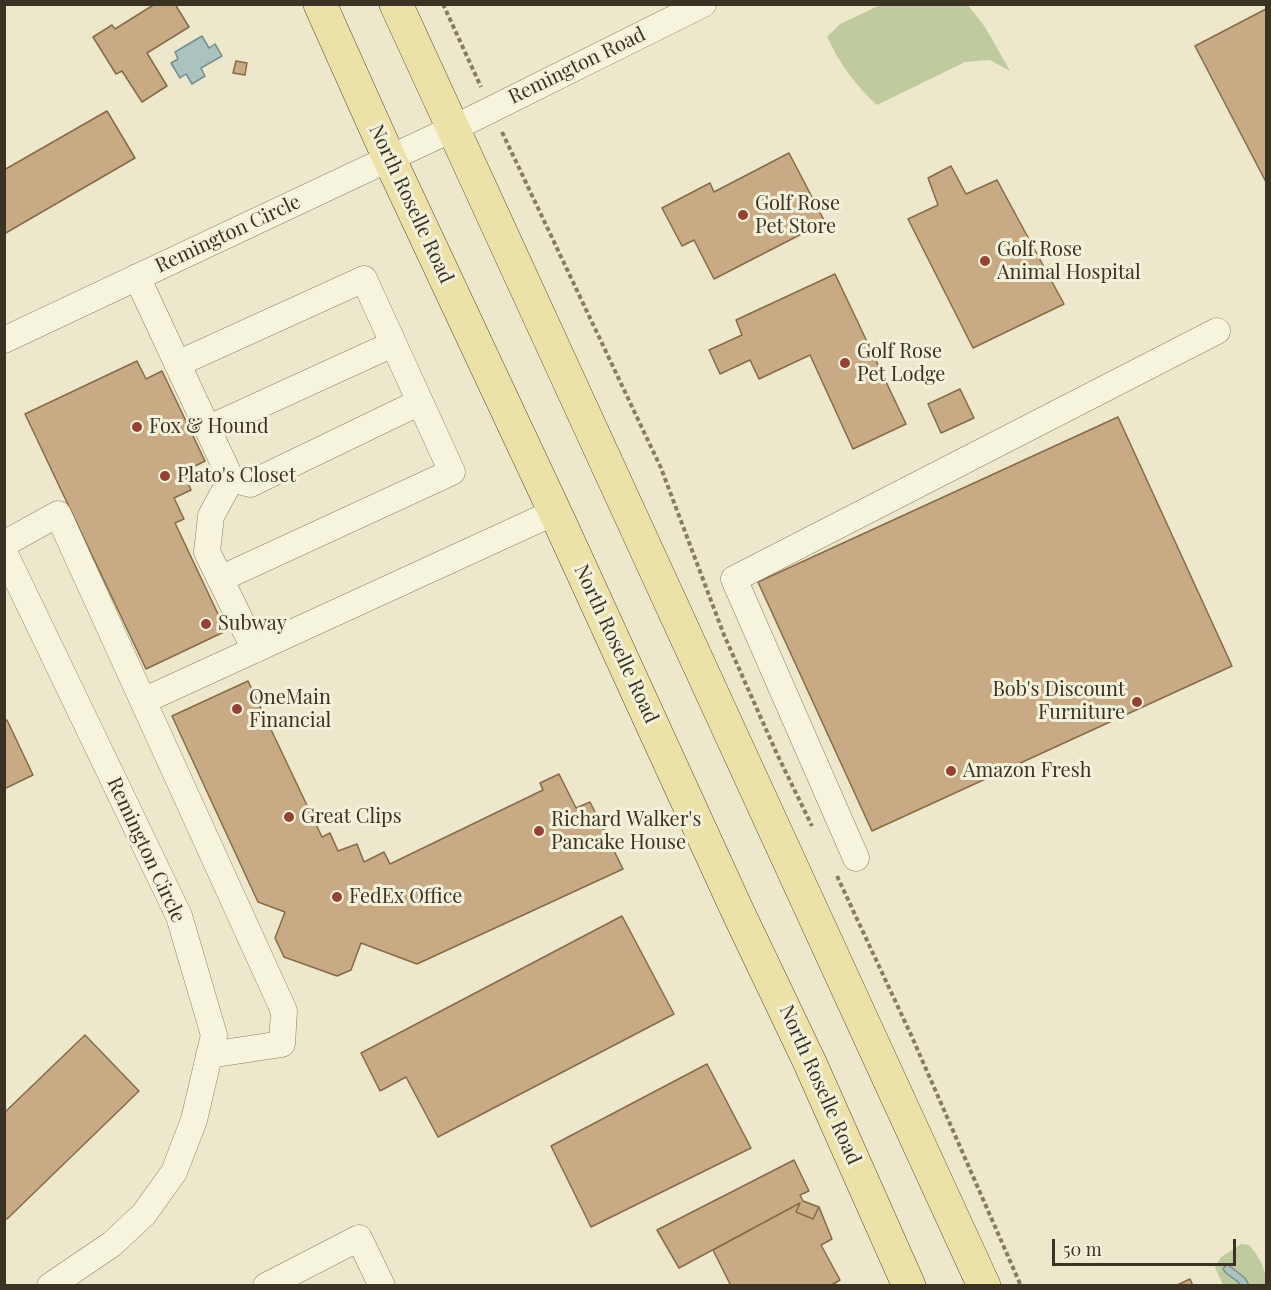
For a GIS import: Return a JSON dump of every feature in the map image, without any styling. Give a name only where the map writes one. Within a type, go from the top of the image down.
[{"type":"main road","name":"North Roselle Road","points":[[320,4],[389,158],[810,1063],[909,1286]]},
{"type":"main road","points":[[396,4],[984,1286]]},
{"type":"street","name":"Remington Road","points":[[452,129],[703,4]]},
{"type":"street","name":"Remington Circle","points":[[4,340],[452,129]]},
{"type":"street","points":[[136,278],[231,479],[250,484],[420,402]]},
{"type":"street","points":[[177,364],[364,279],[452,472],[220,579]]},
{"type":"street","points":[[856,858],[734,579],[1217,331]]},
{"type":"street","points":[[207,429],[393,344]]},
{"type":"street","points":[[231,479],[211,516],[207,552],[255,650]]},
{"type":"street","points":[[143,701],[555,512]]},
{"type":"street","points":[[4,544],[58,514],[284,1011],[282,1044],[209,1055]]},
{"type":"street","name":"Remington Circle","points":[[4,552],[179,916],[214,1035],[194,1120],[174,1172],[144,1214],[112,1244],[50,1286]]},
{"type":"street","points":[[274,1284],[359,1238],[382,1286]]},
{"type":"path","points":[[443,4],[472,66]]},
{"type":"green space","points":[[880,5],[968,5],[985,27],[1010,71],[990,60],[965,62],[877,105],[849,74],[827,37],[840,24]]},
{"type":"green space","points":[[1241,1244],[1249,1245],[1259,1259],[1264,1268],[1266,1285],[1223,1285],[1215,1267],[1221,1257]]},
{"type":"water","points":[[202,36],[209,48],[215,44],[222,56],[201,68],[205,76],[192,84],[186,74],[180,78],[171,63],[178,59],[175,52]]},
{"type":"water","points":[[1227,1264],[1245,1278],[1249,1285],[1240,1285],[1227,1274],[1223,1269]]},
{"type":"building","points":[[155,4],[175,4],[189,27],[147,53],[167,86],[142,102],[122,71],[116,74],[93,37],[112,25],[115,29]]},
{"type":"building","points":[[1266,9],[1266,182],[1195,46]]},
{"type":"building","points":[[236,61],[247,63],[245,75],[233,73]]},
{"type":"building","points":[[107,111],[135,158],[4,234],[4,170]]},
{"type":"building","name":"Golf Rose Pet Store","points":[[789,153],[825,222],[714,279],[694,240],[682,246],[662,208],[710,183],[714,192]]},
{"type":"building","name":"Golf Rose Animal Hospital","points":[[951,166],[966,194],[997,180],[1064,304],[973,348],[908,219],[938,205],[928,178]]},
{"type":"building","name":"Golf Rose Pet Lodge","points":[[835,274],[906,424],[853,449],[810,355],[759,379],[750,360],[720,374],[709,350],[742,335],[736,320]]},
{"type":"building","points":[[137,361],[146,379],[162,371],[205,461],[183,472],[191,490],[174,498],[184,519],[175,523],[226,631],[146,669],[25,414]]},
{"type":"building","points":[[960,389],[974,418],[941,433],[928,404]]},
{"type":"building","points":[[1118,417],[1232,666],[872,831],[758,582]]},
{"type":"building","points":[[248,681],[322,837],[330,833],[338,851],[357,844],[364,862],[384,852],[390,864],[543,790],[540,783],[559,774],[576,808],[590,802],[623,869],[417,964],[361,943],[351,970],[337,976],[284,957],[275,938],[285,912],[258,902],[172,716]]},
{"type":"building","points":[[7,720],[33,775],[4,789],[4,721]]},
{"type":"building","points":[[622,916],[674,1014],[438,1137],[406,1077],[380,1091],[361,1053]]},
{"type":"building","points":[[85,1035],[139,1091],[7,1219],[4,1217],[4,1113]]},
{"type":"building","points":[[707,1064],[751,1148],[591,1227],[551,1146]]},
{"type":"building","points":[[794,1160],[809,1191],[800,1195],[803,1201],[819,1207],[813,1219],[796,1212],[800,1203],[679,1268],[657,1230]]},
{"type":"building","points":[[800,1203],[796,1212],[813,1219],[819,1207],[832,1239],[821,1245],[840,1280],[830,1286],[731,1286],[713,1250]]},
{"type":"building","points":[[1190,1279],[1193,1286],[1175,1286]]},
{"type":"place","name":"Golf Rose Pet Store","points":[[743,215]]},
{"type":"place","name":"Golf Rose Animal Hospital","points":[[985,261]]},
{"type":"place","name":"Golf Rose Pet Lodge","points":[[845,363]]},
{"type":"place","name":"Fox & Hound","points":[[137,427]]},
{"type":"place","name":"Plato's Closet","points":[[165,476]]},
{"type":"place","name":"Subway","points":[[206,624]]},
{"type":"place","name":"Bob's Discount Furniture","points":[[1137,702]]},
{"type":"place","name":"OneMain Financial","points":[[237,709]]},
{"type":"place","name":"Amazon Fresh","points":[[951,771]]},
{"type":"place","name":"Great Clips","points":[[289,817]]},
{"type":"place","name":"Richard Walker's Pancake House","points":[[539,831]]},
{"type":"place","name":"FedEx Office","points":[[337,897]]}]
